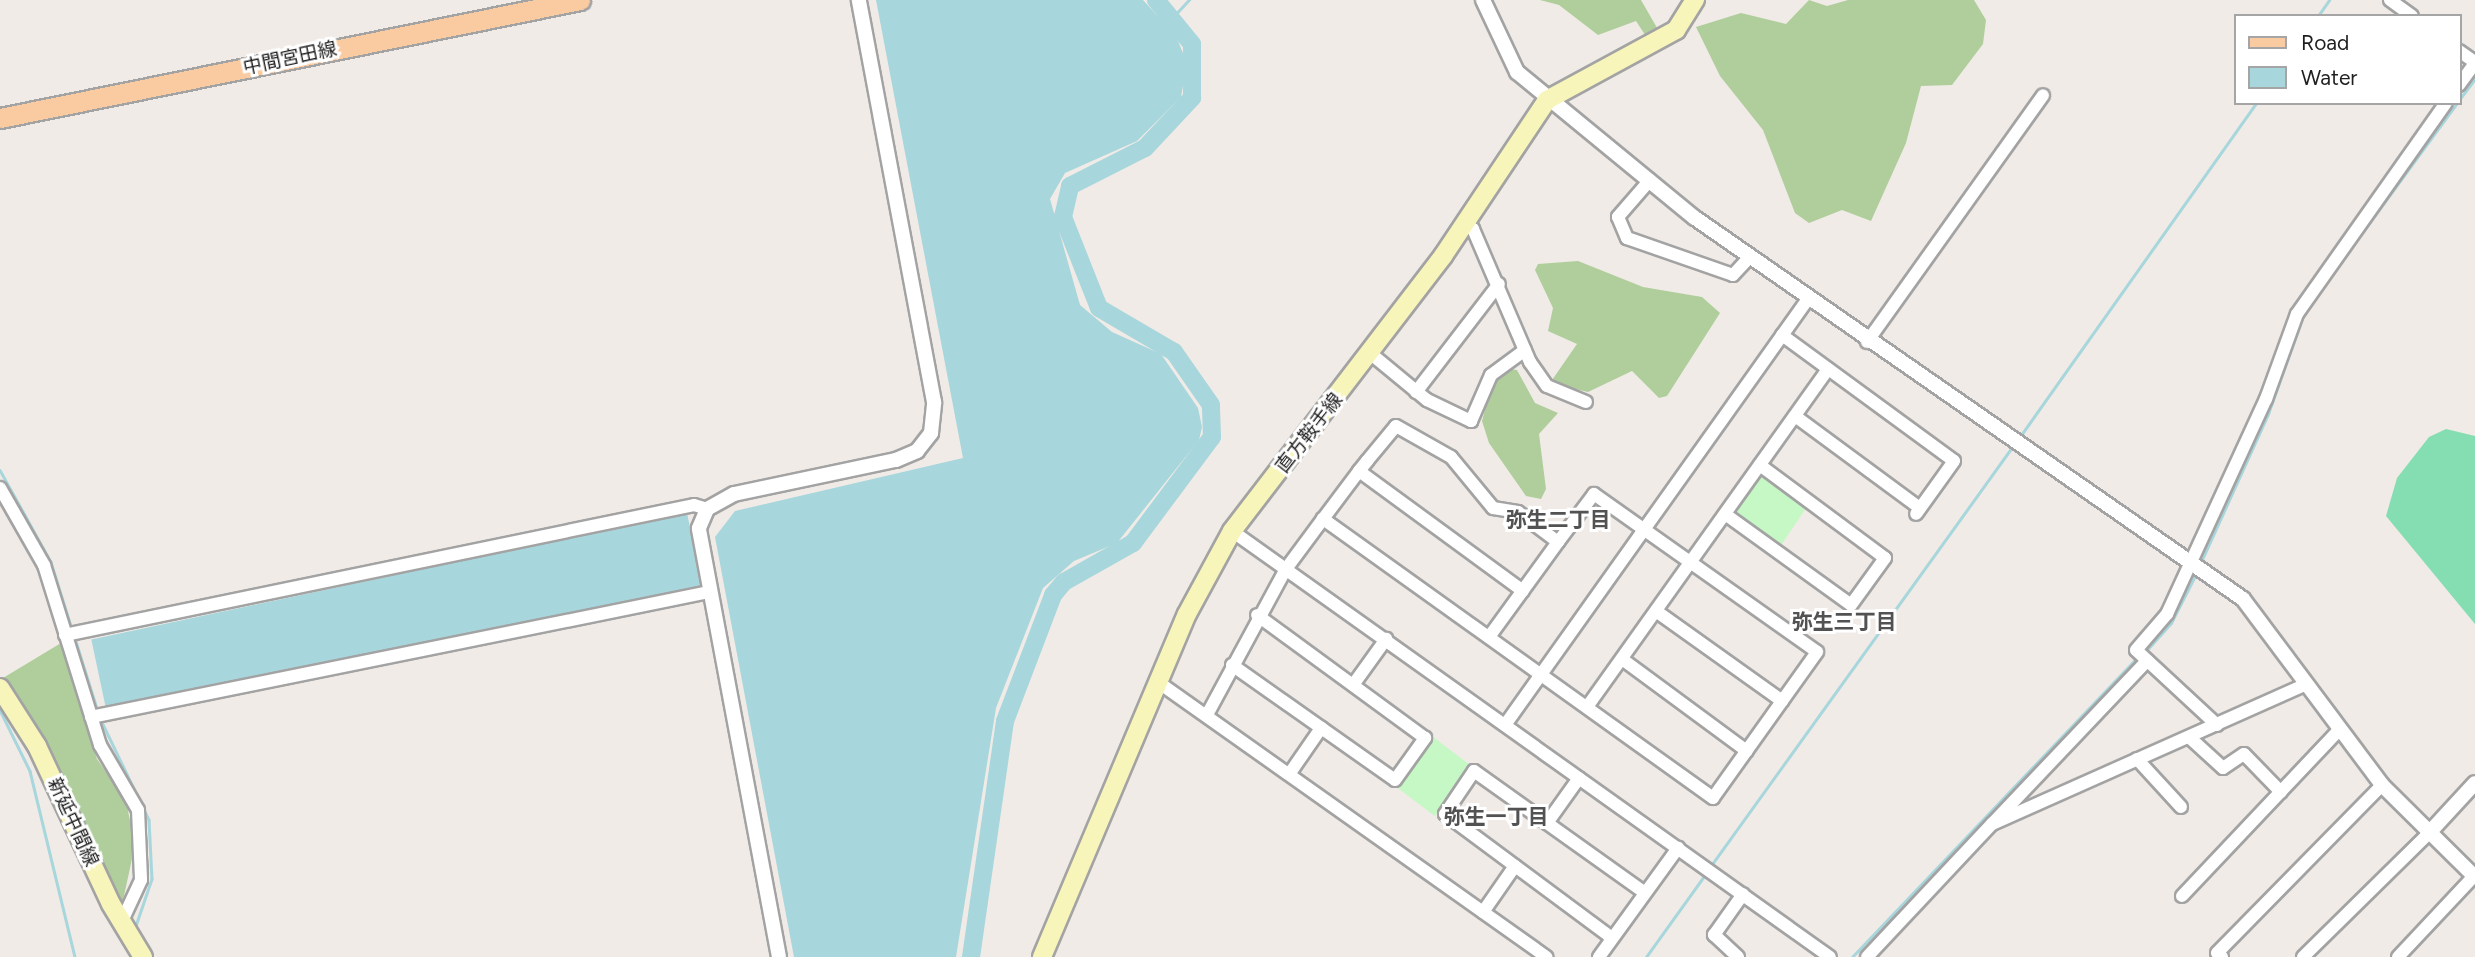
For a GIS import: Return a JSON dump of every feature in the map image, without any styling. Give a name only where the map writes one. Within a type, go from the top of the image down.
[{"type":"main road","name":"中間宮田線","points":[[0,118],[580,0]]},
{"type":"main road","name":"直方鞍手線","points":[[1042,957],[1158,682],[1232,531],[1370,353],[1464,225],[1547,100],[1676,30],[1695,0]]},
{"type":"main road","name":"新延中間線","points":[[0,688],[37,746],[121,923],[129,948],[143,957]]},
{"type":"street","points":[[779,957],[699,528],[707,509],[734,494],[896,460],[917,451],[931,433],[934,402],[859,0]]},
{"type":"street","points":[[1483,0],[1507,58],[1547,100],[1750,257],[1867,342],[2243,599],[2304,685],[2382,785],[2428,834],[2475,876],[2398,957]]},
{"type":"street","points":[[2390,0],[2409,14]]},
{"type":"street","points":[[2461,82],[2475,63]]},
{"type":"street","points":[[1867,342],[2043,95]]},
{"type":"street","points":[[2217,725],[2136,650],[2167,614],[2189,561],[2266,399],[2297,314],[2445,105]]},
{"type":"street","points":[[1650,180],[1618,217],[1627,238],[1733,275],[1750,257]]},
{"type":"street","points":[[1464,225],[1472,229],[1499,284],[1525,350],[1547,386],[1586,402]]},
{"type":"street","points":[[1416,392],[1499,284]]},
{"type":"street","points":[[1505,725],[1808,299]]},
{"type":"street","points":[[1782,335],[1954,461],[1918,511],[1795,416]]},
{"type":"street","points":[[1370,353],[1416,392],[1471,421],[1491,375],[1525,350]]},
{"type":"street","points":[[1587,707],[1828,369]]},
{"type":"street","points":[[1208,713],[1257,615],[1286,569],[1396,426],[1451,457],[1493,508],[1518,512],[1558,542]]},
{"type":"street","points":[[1725,514],[1851,605],[1885,558],[1760,465]]},
{"type":"street","points":[[1359,471],[1523,591]]},
{"type":"street","points":[[0,488],[44,565],[91,717],[138,810],[141,880],[121,923]]},
{"type":"street","points":[[1324,519],[1713,798],[1817,652],[1594,494],[1489,637]]},
{"type":"street","points":[[65,635],[694,505],[707,509]]},
{"type":"street","points":[[1232,531],[1830,957]]},
{"type":"street","points":[[91,717],[709,592]]},
{"type":"street","points":[[1656,611],[1782,701]]},
{"type":"street","points":[[1232,665],[1395,780],[1425,737],[1257,615]]},
{"type":"street","points":[[1353,685],[1386,639]]},
{"type":"street","points":[[1622,659],[1747,751]]},
{"type":"street","points":[[1867,957],[2147,662]]},
{"type":"street","points":[[1158,682],[1208,713],[1546,957]]},
{"type":"street","points":[[1992,824],[2304,685]]},
{"type":"street","points":[[1290,773],[1321,728]]},
{"type":"street","points":[[2182,896],[2339,730]]},
{"type":"street","points":[[2189,737],[2223,768],[2244,754],[2281,792]]},
{"type":"street","points":[[2137,759],[2181,807]]},
{"type":"street","points":[[1612,938],[1445,814],[1474,771],[1645,893]]},
{"type":"street","points":[[1547,824],[1579,778]]},
{"type":"street","points":[[2303,957],[2428,834],[2475,783]]},
{"type":"street","points":[[2222,957],[2217,953],[2382,785]]},
{"type":"street","points":[[1599,957],[1678,848]]},
{"type":"street","points":[[1483,912],[1515,866]]},
{"type":"street","points":[[1738,957],[1714,935],[1743,894]]},
{"type":"green space","points":[[1540,0],[1641,0],[1660,33],[1649,41],[1636,21],[1598,35],[1559,5]]},
{"type":"green space","points":[[1809,0],[1827,6],[1848,0],[1974,0],[1986,20],[1983,44],[1952,85],[1921,86],[1906,143],[1871,221],[1842,210],[1809,223],[1795,213],[1763,130],[1720,76],[1696,27],[1741,13],[1786,24]]},
{"type":"green space","points":[[1578,261],[1643,287],[1702,297],[1720,313],[1667,396],[1659,398],[1632,371],[1588,392],[1550,383],[1577,344],[1548,331],[1553,308],[1535,270],[1538,264]]},
{"type":"green space","points":[[1502,368],[1517,370],[1535,403],[1558,413],[1539,434],[1546,489],[1541,499],[1526,496],[1489,443],[1482,421],[1495,372]]},
{"type":"green space","points":[[2446,429],[2475,436],[2475,624],[2386,516],[2397,478],[2429,437]]},
{"type":"green space","points":[[1761,473],[1808,505],[1781,545],[1734,514]]},
{"type":"green space","points":[[61,643],[97,759],[126,801],[135,845],[122,905],[40,731],[3,678]]},
{"type":"green space","points":[[1433,737],[1472,766],[1435,816],[1396,787]]},
{"type":"water","points":[[876,0],[1143,0],[1176,36],[1187,63],[1181,97],[1137,141],[1065,173],[1050,199],[1080,305],[1112,332],[1161,354],[1198,408],[1202,427],[1199,440],[1117,543],[1074,561],[1043,588],[996,708],[956,957],[794,957],[715,537],[735,511],[963,458]]},
{"type":"water","points":[[687,513],[703,587],[107,714],[91,640]]},
{"type":"waterway","points":[[971,957],[1005,721],[1053,595],[1064,582],[1133,543],[1212,437],[1211,405],[1174,352],[1099,308],[1063,217],[1070,186],[1145,148],[1192,98],[1192,44],[1156,0]]},
{"type":"waterway","points":[[1172,18],[1189,0]]},
{"type":"waterway","points":[[2319,14],[2329,0]]},
{"type":"waterway","points":[[2461,97],[2475,79]]},
{"type":"waterway","points":[[2019,438],[2255,105]]},
{"type":"waterway","points":[[2337,267],[2456,105]]},
{"type":"waterway","points":[[2200,564],[2268,414],[2302,319]]},
{"type":"waterway","points":[[1710,867],[2013,446]]},
{"type":"waterway","points":[[0,470],[51,562],[72,629]]},
{"type":"waterway","points":[[2145,652],[2171,623],[2196,574]]},
{"type":"waterway","points":[[75,638],[98,712]]},
{"type":"waterway","points":[[1852,957],[2137,658]]},
{"type":"waterway","points":[[0,710],[30,771],[75,957]]},
{"type":"waterway","points":[[100,718],[149,820],[152,879],[136,926]]},
{"type":"waterway","points":[[1646,957],[1705,875]]},
{"type":"district","name":"弥生二丁目","points":[[1558,520]]},
{"type":"district","name":"弥生三丁目","points":[[1844,622]]},
{"type":"district","name":"弥生一丁目","points":[[1496,817]]}]
